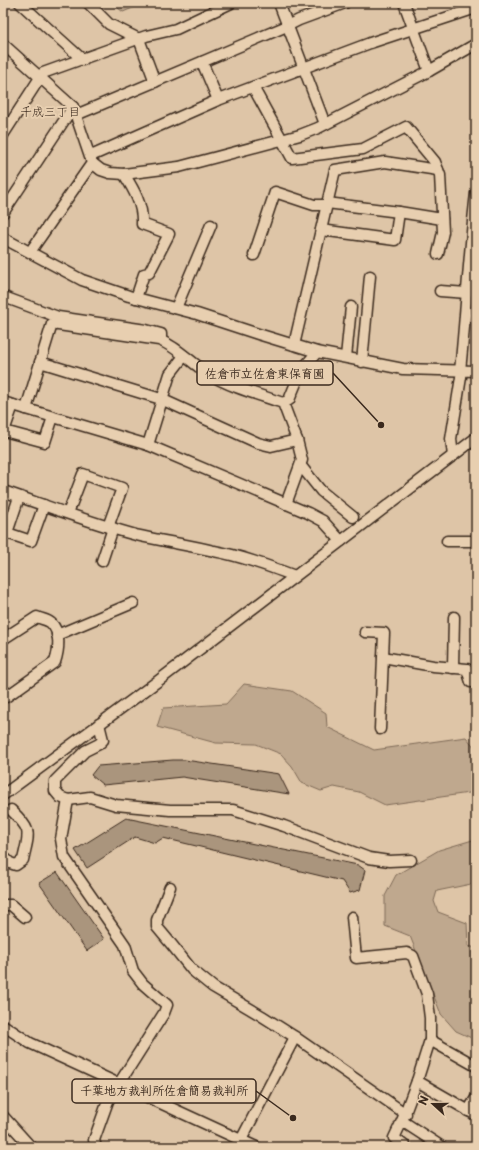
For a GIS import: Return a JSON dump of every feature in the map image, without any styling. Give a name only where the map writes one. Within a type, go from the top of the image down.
[{"type":"street","points":[[20,3],[82,60]]},
{"type":"street","points":[[88,3],[110,24],[139,38],[155,82]]},
{"type":"street","points":[[3,135],[43,73],[139,38],[176,29],[231,3]]},
{"type":"street","points":[[279,3],[325,124]]},
{"type":"street","points":[[3,213],[74,111],[155,82],[299,20],[346,3]]},
{"type":"street","points":[[404,3],[429,71]]},
{"type":"street","points":[[30,252],[91,159],[218,100],[370,43],[476,8]]},
{"type":"street","points":[[4,47],[40,78],[74,111],[91,159],[101,170],[110,173],[124,174],[179,167],[300,135],[325,124],[429,71],[476,44]]},
{"type":"street","points":[[202,62],[218,100]]},
{"type":"street","points":[[253,87],[292,158],[363,149],[406,127],[435,162],[440,175],[443,232],[438,254]]},
{"type":"street","points":[[294,344],[335,170],[386,162],[438,170]]},
{"type":"street","points":[[124,174],[135,191],[143,213],[142,224],[169,234],[149,273],[144,274],[136,298]]},
{"type":"street","points":[[254,255],[275,192],[314,204],[327,204],[399,212],[442,220]]},
{"type":"street","points":[[453,456],[451,439],[461,371],[467,293],[473,251],[476,193]]},
{"type":"street","points":[[321,230],[395,240],[399,212]]},
{"type":"street","points":[[176,308],[211,225]]},
{"type":"street","points":[[3,239],[82,280],[136,298],[197,314],[317,352],[403,369],[476,371]]},
{"type":"street","points":[[362,362],[370,276]]},
{"type":"street","points":[[440,291],[467,293]]},
{"type":"street","points":[[4,298],[58,317],[146,330],[161,334],[161,341]]},
{"type":"street","points":[[346,358],[351,307]]},
{"type":"street","points":[[26,409],[52,324],[161,341],[174,348],[218,380],[283,404],[297,440],[302,460],[286,504]]},
{"type":"street","points":[[283,404],[289,400],[301,371],[317,352]]},
{"type":"street","points":[[148,445],[170,374],[184,356]]},
{"type":"street","points":[[40,362],[161,399],[258,443],[271,446],[297,440]]},
{"type":"street","points":[[53,417],[45,442],[4,431],[8,403],[148,445],[308,513],[323,522],[341,541]]},
{"type":"street","points":[[3,795],[158,681],[476,438]]},
{"type":"street","points":[[301,466],[321,491],[353,517]]},
{"type":"street","points":[[68,513],[83,474],[122,488],[102,561]]},
{"type":"street","points":[[3,491],[111,527],[180,545],[214,551],[256,562],[295,576]]},
{"type":"street","points":[[19,497],[6,533],[31,541],[44,505]]},
{"type":"street","points":[[447,541],[476,541]]},
{"type":"street","points":[[57,635],[133,603]]},
{"type":"street","points":[[3,639],[37,617],[50,622],[56,629],[59,642],[58,654],[55,662],[6,697],[3,696]]},
{"type":"street","points":[[453,668],[454,617]]},
{"type":"street","points":[[365,632],[384,633],[380,729]]},
{"type":"street","points":[[383,657],[433,666],[467,669],[471,682],[476,682]]},
{"type":"street","points":[[98,724],[103,740],[99,744],[85,751],[55,782],[55,791],[60,797],[68,800],[90,797],[116,805],[170,810],[233,810],[284,826],[369,858],[389,861],[410,860]]},
{"type":"street","points":[[68,800],[61,839],[64,857],[125,945],[133,971],[143,984],[167,1005],[164,1013],[108,1101],[94,1140],[96,1147]]},
{"type":"street","points":[[3,856],[10,863],[16,865],[23,860],[29,833],[23,821],[11,810]]},
{"type":"street","points":[[170,887],[157,920],[157,927],[192,970],[213,987],[295,1037],[404,1117],[442,1147]]},
{"type":"street","points":[[3,905],[11,905],[25,917]]},
{"type":"street","points":[[352,918],[356,958],[407,953],[413,956],[427,994],[430,1018],[430,1040],[404,1117],[394,1138],[406,1147]]},
{"type":"street","points":[[3,1026],[30,1044],[256,1147]]},
{"type":"street","points":[[241,1140],[295,1037]]},
{"type":"street","points":[[430,1040],[476,1066]]},
{"type":"street","points":[[417,1081],[472,1113],[476,1098]]},
{"type":"street","points":[[3,1116],[31,1147]]},
{"type":"shaded area","points":[[112,3],[145,3],[123,12]]},
{"type":"shaded area","points":[[244,684],[292,691],[326,713],[327,727],[374,750],[466,737],[476,749],[476,792],[385,805],[359,792],[334,787],[321,791],[302,783],[292,766],[281,754],[256,744],[216,743],[157,727],[163,708],[226,704]]},
{"type":"shaded area","points":[[476,839],[476,883],[437,891],[434,901],[438,912],[467,923],[468,946],[476,948],[476,1040],[456,1031],[441,1014],[410,936],[385,926],[385,896],[396,875],[439,850]]},
{"type":"building","points":[[185,760],[279,774],[289,794],[182,777],[103,785],[91,775],[98,766]]},
{"type":"building","points":[[126,818],[358,865],[365,870],[360,890],[350,893],[342,881],[163,838],[155,843],[135,837],[87,868],[75,850]]},
{"type":"building","points":[[57,872],[104,939],[87,951],[39,883]]},
{"type":"place","name":"佐倉市立佐倉東保育園","points":[[381,425]]},
{"type":"place","name":"千葉地方裁判所佐倉簡易裁判所","points":[[293,1118]]},
{"type":"district","name":"千成三丁目","points":[[50,111]]}]
